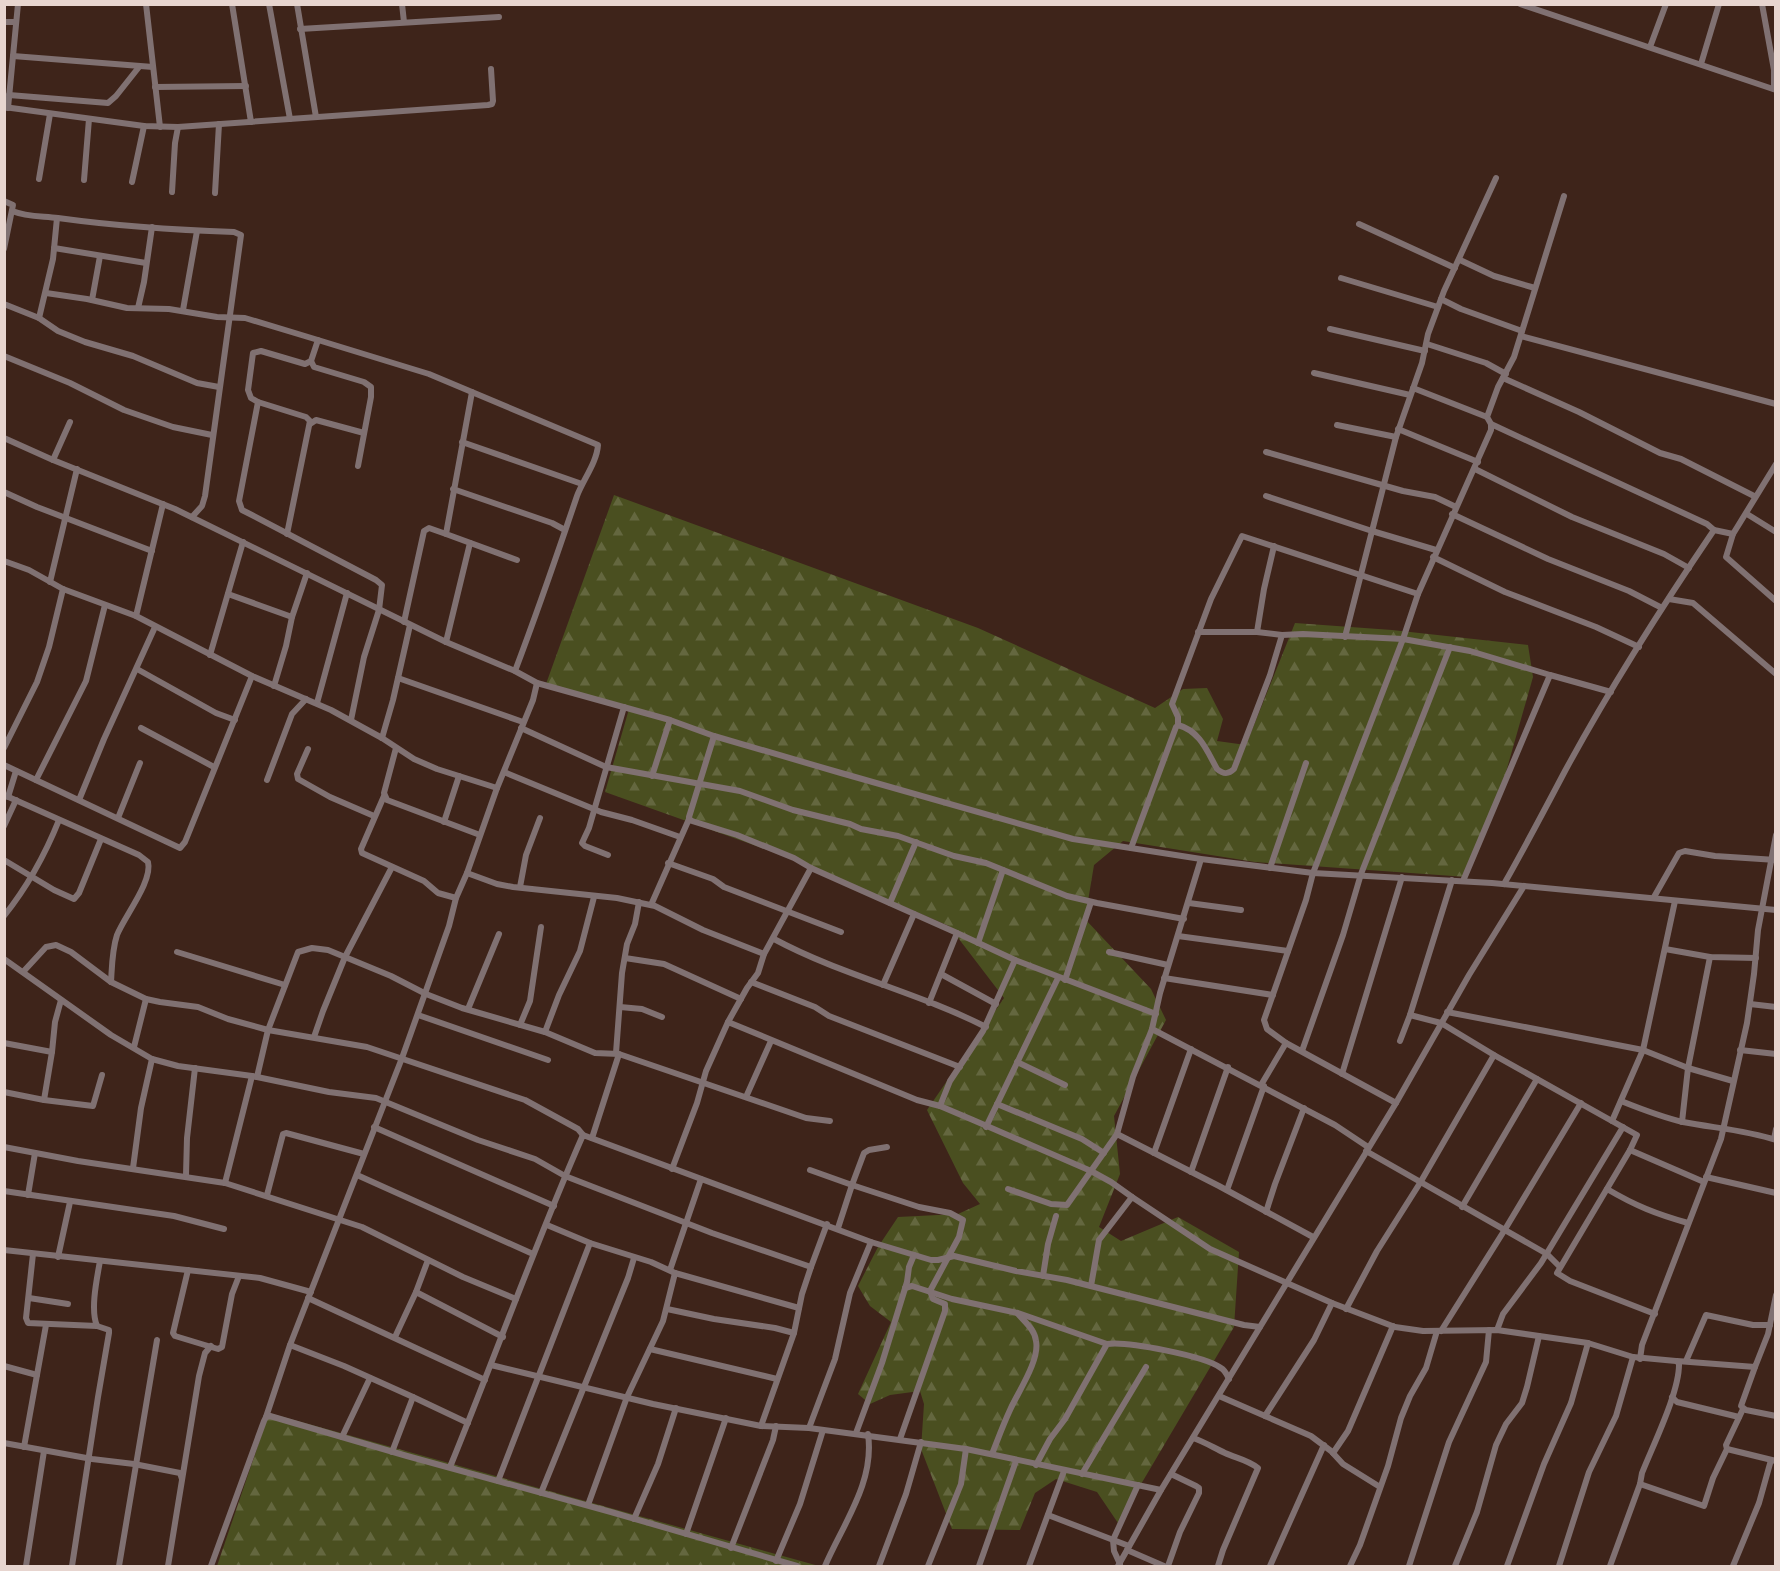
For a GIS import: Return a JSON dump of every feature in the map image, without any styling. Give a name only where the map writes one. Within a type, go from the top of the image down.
[{"type":"street","points":[[18,4],[6,107],[50,114],[144,126],[178,127],[490,105],[493,101],[491,69]]},
{"type":"street","points":[[146,4],[160,127]]},
{"type":"street","points":[[232,4],[251,122]]},
{"type":"street","points":[[269,4],[290,119]]},
{"type":"street","points":[[297,4],[316,117]]},
{"type":"street","points":[[402,4],[404,22]]},
{"type":"street","points":[[1520,4],[1775,90],[1774,70],[1762,4]]},
{"type":"street","points":[[1650,47],[1666,4]]},
{"type":"street","points":[[1701,64],[1719,4]]},
{"type":"street","points":[[300,29],[499,17]]},
{"type":"street","points":[[4,22],[16,22]]},
{"type":"street","points":[[13,56],[153,67]]},
{"type":"street","points":[[9,95],[108,103],[139,67]]},
{"type":"street","points":[[155,87],[246,86]]},
{"type":"street","points":[[39,180],[50,114]]},
{"type":"street","points":[[84,180],[89,119]]},
{"type":"street","points":[[215,193],[219,124]]},
{"type":"street","points":[[132,182],[144,126]]},
{"type":"street","points":[[172,192],[178,127]]},
{"type":"street","points":[[1345,637],[1397,433],[1438,307],[1496,178]]},
{"type":"street","points":[[1487,417],[1522,334],[1564,196]]},
{"type":"street","points":[[4,201],[13,205],[4,249]]},
{"type":"street","points":[[12,212],[108,225],[234,232],[241,235],[203,502],[192,517]]},
{"type":"street","points":[[39,318],[46,293],[57,218]]},
{"type":"street","points":[[1359,224],[1455,268]]},
{"type":"street","points":[[138,308],[152,227]]},
{"type":"street","points":[[183,310],[197,231]]},
{"type":"street","points":[[54,248],[146,263]]},
{"type":"street","points":[[92,300],[100,256]]},
{"type":"street","points":[[1460,260],[1494,276],[1535,288]]},
{"type":"street","points":[[1341,278],[1438,307]]},
{"type":"street","points":[[46,293],[127,308],[183,310],[230,318],[245,318],[429,374],[597,443],[597,451],[582,484],[515,671]]},
{"type":"street","points":[[1441,299],[1522,334],[1776,404]]},
{"type":"street","points":[[4,304],[39,318],[58,331],[84,342],[133,356],[196,383],[219,387]]},
{"type":"street","points":[[1330,330],[1426,347],[1486,363],[1505,376],[1660,453],[1681,459],[1754,496]]},
{"type":"street","points":[[287,534],[310,424],[306,417],[251,398],[248,390],[253,353],[261,351],[305,364],[311,361],[318,340]]},
{"type":"street","points":[[4,356],[70,383],[124,410],[173,427],[212,435]]},
{"type":"street","points":[[311,361],[314,367],[364,382],[370,387],[371,397],[358,466]]},
{"type":"street","points":[[1314,373],[1411,391],[1487,417],[1491,424],[1491,430],[1476,466],[1452,514],[1418,594],[1403,639],[1313,873],[1264,1024],[1271,1033],[1286,1043],[1396,1103]]},
{"type":"street","points":[[446,534],[472,392]]},
{"type":"street","points":[[258,402],[240,506],[248,513],[382,585],[379,610],[364,657],[351,720]]},
{"type":"street","points":[[310,424],[316,420],[364,433]]},
{"type":"street","points":[[53,460],[70,422]]},
{"type":"street","points":[[1491,424],[1707,524],[1714,530],[1732,534]]},
{"type":"street","points":[[1337,425],[1397,433],[1476,466],[1572,517],[1664,554],[1689,568]]},
{"type":"street","points":[[4,438],[192,517],[379,610],[537,683],[1073,839],[1201,859],[1313,873],[1504,884],[1776,910]]},
{"type":"street","points":[[462,442],[582,484]]},
{"type":"street","points":[[1266,452],[1402,491],[1435,497],[1456,507]]},
{"type":"street","points":[[1775,466],[1754,496],[1747,514],[1732,534],[1726,557],[1776,601]]},
{"type":"street","points":[[50,582],[77,469]]},
{"type":"street","points":[[453,489],[552,522],[566,530]]},
{"type":"street","points":[[4,492],[152,551]]},
{"type":"street","points":[[1266,496],[1435,553],[1505,592],[1596,627],[1639,647]]},
{"type":"street","points":[[136,616],[163,504]]},
{"type":"street","points":[[1452,514],[1548,559],[1629,591],[1662,608]]},
{"type":"street","points":[[1747,514],[1776,532]]},
{"type":"street","points":[[382,738],[398,678],[424,531],[429,528],[517,560]]},
{"type":"street","points":[[1504,884],[1611,693],[1662,608],[1714,530]]},
{"type":"street","points":[[1131,848],[1166,749],[1178,725],[1178,717],[1172,704],[1215,591],[1242,536],[1418,594]]},
{"type":"street","points":[[210,655],[243,542]]},
{"type":"street","points":[[446,642],[470,543]]},
{"type":"street","points":[[1257,632],[1274,546]]},
{"type":"street","points":[[4,561],[28,570],[63,588],[136,616],[252,676],[317,703],[351,720],[414,759],[497,788]]},
{"type":"street","points":[[274,686],[292,616],[307,573]]},
{"type":"street","points":[[4,748],[37,682],[49,647],[63,588]]},
{"type":"street","points":[[317,703],[347,593]]},
{"type":"street","points":[[228,594],[292,616]]},
{"type":"street","points":[[1669,599],[1693,603],[1776,674]]},
{"type":"street","points":[[36,780],[86,681],[105,605]]},
{"type":"street","points":[[79,800],[155,627]]},
{"type":"street","points":[[1198,632],[1257,632],[1403,639],[1470,651],[1611,693]]},
{"type":"street","points":[[1178,725],[1192,731],[1197,736],[1222,773],[1231,772],[1238,760],[1270,675],[1282,635]]},
{"type":"street","points":[[1302,1051],[1343,935],[1361,874],[1450,647]]},
{"type":"street","points":[[137,669],[216,713],[235,720]]},
{"type":"street","points":[[1463,881],[1550,675]]},
{"type":"street","points":[[4,765],[180,848],[185,842],[252,676]]},
{"type":"street","points":[[398,678],[522,725],[606,767],[740,791],[794,810],[986,863],[1067,896],[1184,919]]},
{"type":"street","points":[[211,1566],[290,1345],[426,994],[456,898],[533,700],[537,683]]},
{"type":"street","points":[[267,780],[292,714],[306,699]]},
{"type":"street","points":[[608,855],[583,845],[624,707]]},
{"type":"street","points":[[652,776],[670,720]]},
{"type":"street","points":[[141,728],[214,767]]},
{"type":"street","points":[[651,905],[689,819],[714,736]]},
{"type":"street","points":[[308,748],[297,774],[298,779],[374,816]]},
{"type":"street","points":[[396,748],[384,796],[361,849],[362,853],[424,881],[438,893],[456,898]]},
{"type":"street","points":[[117,818],[140,763]]},
{"type":"street","points":[[1269,868],[1306,763]]},
{"type":"street","points":[[16,771],[6,796],[139,855],[148,862],[149,867],[134,906],[117,936],[111,982]]},
{"type":"street","points":[[504,772],[594,809],[680,837]]},
{"type":"street","points":[[444,822],[459,776]]},
{"type":"street","points":[[384,796],[392,803],[480,835]]},
{"type":"street","points":[[4,826],[16,800]]},
{"type":"street","points":[[520,887],[526,855],[540,818]]},
{"type":"street","points":[[689,819],[794,858],[811,868],[1014,960],[1156,1014]]},
{"type":"street","points":[[4,916],[33,876],[59,820]]},
{"type":"street","points":[[1559,1566],[1590,1472],[1616,1416],[1636,1358],[1712,1164],[1723,1128],[1750,1004],[1762,909],[1776,835]]},
{"type":"street","points":[[4,860],[54,890],[74,899],[79,893],[101,839]]},
{"type":"street","points":[[890,903],[916,842]]},
{"type":"street","points":[[1654,897],[1679,853],[1685,851],[1773,860]]},
{"type":"street","points":[[1008,1189],[1063,1206],[1071,1200],[1117,1134],[1125,1102],[1152,1029],[1164,978],[1201,859]]},
{"type":"street","points":[[668,863],[841,932]]},
{"type":"street","points":[[314,1037],[322,1011],[345,957],[392,867]]},
{"type":"street","points":[[672,1168],[703,1082],[729,1022],[758,973],[764,954],[811,868]]},
{"type":"street","points":[[978,943],[1003,870]]},
{"type":"street","points":[[467,873],[497,884],[651,905],[685,919],[703,930],[764,954]]},
{"type":"street","points":[[1342,1074],[1402,877]]},
{"type":"street","points":[[1400,1041],[1452,880]]},
{"type":"street","points":[[1119,1565],[1161,1490],[1396,1103],[1447,1012],[1524,886]]},
{"type":"street","points":[[545,1032],[559,995],[580,951],[594,897]]},
{"type":"street","points":[[1612,1121],[1643,1050],[1675,901]]},
{"type":"street","points":[[592,1138],[618,1053],[625,958],[639,902]]},
{"type":"street","points":[[986,1127],[1061,979],[1091,902]]},
{"type":"street","points":[[1188,903],[1241,910]]},
{"type":"street","points":[[883,985],[914,914]]},
{"type":"street","points":[[520,1025],[530,1001],[541,927]]},
{"type":"street","points":[[929,1003],[957,933]]},
{"type":"street","points":[[468,1009],[499,934]]},
{"type":"street","points":[[1178,936],[1288,951]]},
{"type":"street","points":[[774,939],[808,956],[962,1015],[986,1027]]},
{"type":"street","points":[[23,972],[46,947],[50,944],[56,945],[71,952],[111,982],[146,999],[198,1007],[228,1019],[268,1030],[362,1046],[402,1058],[525,1100],[578,1129],[583,1135],[828,1224],[871,1242],[938,1260],[948,1256],[962,1257],[1260,1327]]},
{"type":"street","points":[[225,1183],[268,1030],[298,952],[312,948],[328,950],[391,976],[426,994],[545,1032],[595,1053],[618,1053],[806,1118],[830,1121]]},
{"type":"street","points":[[1665,949],[1710,957],[1756,957]]},
{"type":"street","points":[[177,952],[285,985]]},
{"type":"street","points":[[1109,952],[1168,965]]},
{"type":"street","points":[[1682,1122],[1688,1068],[1710,957]]},
{"type":"street","points":[[625,958],[664,964],[741,999]]},
{"type":"street","points":[[4,959],[111,1035],[152,1059],[195,1068],[255,1076],[329,1092],[376,1098],[478,1140],[535,1159],[565,1176],[686,1223],[811,1266]]},
{"type":"street","points":[[940,1106],[950,1081],[986,1027],[1014,960]]},
{"type":"street","points":[[941,974],[996,1004]]},
{"type":"street","points":[[1164,978],[1273,995]]},
{"type":"street","points":[[751,982],[815,1007],[829,1016],[960,1067]]},
{"type":"street","points":[[134,1047],[146,999]]},
{"type":"street","points":[[44,1100],[55,1022],[62,1000]]},
{"type":"street","points":[[1750,1004],[1776,1007]]},
{"type":"street","points":[[620,1007],[642,1009],[662,1017]]},
{"type":"street","points":[[1447,1012],[1643,1050],[1688,1068],[1733,1081]]},
{"type":"street","points":[[418,1015],[548,1060]]},
{"type":"street","points":[[1410,1015],[1441,1023],[1637,1135],[1557,1273],[1655,1314]]},
{"type":"street","points":[[729,1022],[917,1100],[940,1106],[1091,1171],[1111,1182],[1203,1245],[1346,1309],[1394,1326],[1423,1331],[1493,1330],[1588,1343],[1636,1358],[1755,1367]]},
{"type":"street","points":[[1152,1029],[1335,1125],[1420,1183],[1546,1254],[1560,1267]]},
{"type":"street","points":[[746,1097],[771,1041]]},
{"type":"street","points":[[4,1043],[52,1052]]},
{"type":"street","points":[[1227,1190],[1263,1086],[1286,1043]]},
{"type":"street","points":[[1154,1153],[1191,1049]]},
{"type":"street","points":[[1740,1050],[1776,1054]]},
{"type":"street","points":[[1346,1309],[1377,1251],[1420,1183],[1494,1055]]},
{"type":"street","points":[[133,1168],[141,1108],[152,1059]]},
{"type":"street","points":[[1017,1062],[1065,1085]]},
{"type":"street","points":[[1191,1172],[1228,1067]]},
{"type":"street","points":[[186,1175],[187,1138],[195,1068]]},
{"type":"street","points":[[4,1092],[93,1106],[102,1075]]},
{"type":"street","points":[[1462,1207],[1538,1079]]},
{"type":"street","points":[[1620,1101],[1682,1122],[1750,1132],[1775,1139],[1776,1130]]},
{"type":"street","points":[[1350,1566],[1360,1545],[1380,1487],[1401,1418],[1426,1368],[1439,1331],[1504,1231],[1581,1103]]},
{"type":"street","points":[[997,1104],[1082,1139],[1104,1153]]},
{"type":"street","points":[[1266,1212],[1304,1108]]},
{"type":"street","points":[[374,1127],[554,1206]]},
{"type":"street","points":[[1409,1566],[1449,1442],[1486,1362],[1493,1330],[1546,1254],[1623,1127]]},
{"type":"street","points":[[267,1195],[283,1134],[364,1154]]},
{"type":"street","points":[[1117,1134],[1313,1237]]},
{"type":"street","points":[[450,1467],[503,1337],[533,1254],[583,1135]]},
{"type":"street","points":[[4,1147],[186,1175],[267,1195],[362,1227],[463,1277],[516,1299]]},
{"type":"street","points":[[838,1228],[864,1153],[869,1150],[887,1148]]},
{"type":"street","points":[[1630,1150],[1705,1180],[1776,1193]]},
{"type":"street","points":[[28,1195],[34,1153]]},
{"type":"street","points":[[810,1170],[919,1207],[941,1211],[960,1218],[963,1223],[930,1291],[933,1299],[945,1304],[945,1311],[900,1439]]},
{"type":"street","points":[[357,1175],[533,1254]]},
{"type":"street","points":[[588,1505],[627,1397],[667,1309],[673,1272],[701,1179]]},
{"type":"street","points":[[1606,1190],[1645,1210],[1688,1223]]},
{"type":"street","points":[[4,1191],[174,1216],[225,1229]]},
{"type":"street","points":[[1091,1286],[1099,1240],[1132,1197]]},
{"type":"street","points":[[58,1257],[70,1202]]},
{"type":"street","points":[[1042,1276],[1056,1216]]},
{"type":"street","points":[[547,1224],[590,1243],[651,1262],[673,1272],[799,1308]]},
{"type":"street","points":[[761,1426],[794,1333],[811,1266],[828,1224]]},
{"type":"street","points":[[808,1428],[835,1359],[850,1293],[871,1242]]},
{"type":"street","points":[[498,1481],[590,1243]]},
{"type":"street","points":[[4,1250],[269,1280],[309,1295],[485,1380]]},
{"type":"street","points":[[33,1254],[27,1321],[32,1325],[97,1326],[109,1330],[110,1333],[72,1566]]},
{"type":"street","points":[[856,1433],[882,1363],[914,1255]]},
{"type":"street","points":[[541,1493],[634,1258]]},
{"type":"street","points":[[395,1337],[428,1260]]},
{"type":"street","points":[[97,1326],[95,1300],[100,1261]]},
{"type":"street","points":[[188,1270],[173,1333],[175,1336],[218,1349],[222,1347],[232,1294],[239,1276]]},
{"type":"street","points":[[905,1288],[912,1286],[952,1299],[1018,1313],[1107,1344],[1141,1345],[1201,1359],[1220,1367],[1229,1379]]},
{"type":"street","points":[[416,1292],[503,1337]]},
{"type":"street","points":[[1640,1484],[1704,1506],[1713,1478],[1727,1449],[1726,1445],[1743,1409],[1742,1403],[1770,1325],[1776,1295]]},
{"type":"street","points":[[28,1298],[68,1304]]},
{"type":"street","points":[[1264,1416],[1314,1340],[1332,1303]]},
{"type":"street","points":[[667,1309],[794,1333]]},
{"type":"street","points":[[993,1454],[1010,1410],[1029,1372],[1037,1348],[1033,1331],[1018,1313]]},
{"type":"street","points":[[1686,1361],[1706,1315],[1753,1325],[1770,1325]]},
{"type":"street","points":[[24,1447],[46,1325]]},
{"type":"street","points":[[1244,1325],[1253,1338]]},
{"type":"street","points":[[1333,1453],[1348,1431],[1394,1326]]},
{"type":"street","points":[[1455,1566],[1477,1512],[1496,1445],[1506,1424],[1522,1403],[1539,1336]]},
{"type":"street","points":[[119,1566],[157,1340]]},
{"type":"street","points":[[1507,1566],[1540,1472],[1571,1403],[1588,1343]]},
{"type":"street","points":[[1036,1465],[1107,1344]]},
{"type":"street","points":[[290,1345],[370,1378],[468,1423]]},
{"type":"street","points":[[168,1566],[199,1376],[205,1353],[211,1346]]},
{"type":"street","points":[[650,1349],[777,1378]]},
{"type":"street","points":[[1610,1566],[1642,1473],[1672,1397],[1679,1372],[1679,1363],[1676,1361]]},
{"type":"street","points":[[491,1365],[761,1426],[868,1434],[966,1449],[1161,1490]]},
{"type":"street","points":[[4,1366],[38,1375]]},
{"type":"street","points":[[1082,1474],[1146,1367]]},
{"type":"street","points":[[342,1437],[370,1378]]},
{"type":"street","points":[[1219,1396],[1302,1431],[1324,1445],[1343,1464],[1380,1487]]},
{"type":"street","points":[[392,1452],[413,1397]]},
{"type":"street","points":[[1672,1397],[1677,1402],[1739,1417]]},
{"type":"street","points":[[634,1519],[658,1464],[676,1407]]},
{"type":"street","points":[[1743,1409],[1776,1416]]},
{"type":"street","points":[[266,1417],[270,1416],[588,1505],[797,1566]]},
{"type":"street","points":[[686,1534],[726,1418]]},
{"type":"street","points":[[731,1548],[773,1440],[776,1426]]},
{"type":"street","points":[[776,1561],[800,1504],[823,1430]]},
{"type":"street","points":[[825,1566],[867,1473],[870,1453],[868,1434]]},
{"type":"street","points":[[1193,1438],[1258,1468],[1218,1566]]},
{"type":"street","points":[[879,1566],[906,1494],[921,1442]]},
{"type":"street","points":[[4,1443],[175,1471],[180,1473],[182,1480]]},
{"type":"street","points":[[1270,1566],[1324,1445]]},
{"type":"street","points":[[928,1566],[961,1484],[966,1449]]},
{"type":"street","points":[[1727,1449],[1773,1461],[1759,1503],[1733,1566]]},
{"type":"street","points":[[26,1566],[44,1451]]},
{"type":"street","points":[[979,1566],[1016,1461]]},
{"type":"street","points":[[1029,1566],[1064,1471]]},
{"type":"street","points":[[1048,1515],[1113,1540],[1166,1566],[1199,1492],[1196,1486],[1171,1474]]},
{"type":"street","points":[[1119,1565],[1113,1540],[1138,1485]]},
{"type":"green space","points":[[614,495],[978,628],[1155,708],[1183,689],[1207,688],[1223,719],[1217,741],[1246,745],[1295,623],[1392,630],[1528,645],[1533,677],[1500,793],[1467,877],[1255,862],[1123,841],[1094,865],[1085,919],[1151,989],[1166,1020],[1114,1116],[1120,1174],[1099,1227],[1121,1241],[1178,1217],[1239,1252],[1234,1327],[1118,1523],[1097,1492],[1056,1479],[1035,1493],[1020,1530],[952,1529],[921,1449],[924,1404],[920,1391],[890,1395],[870,1404],[858,1394],[891,1322],[870,1306],[858,1286],[878,1247],[898,1217],[958,1214],[980,1204],[963,1183],[927,1110],[1004,998],[949,926],[801,862],[605,792],[629,709],[546,684]]},
{"type":"green space","points":[[269,1413],[819,1566],[217,1566]]}]
